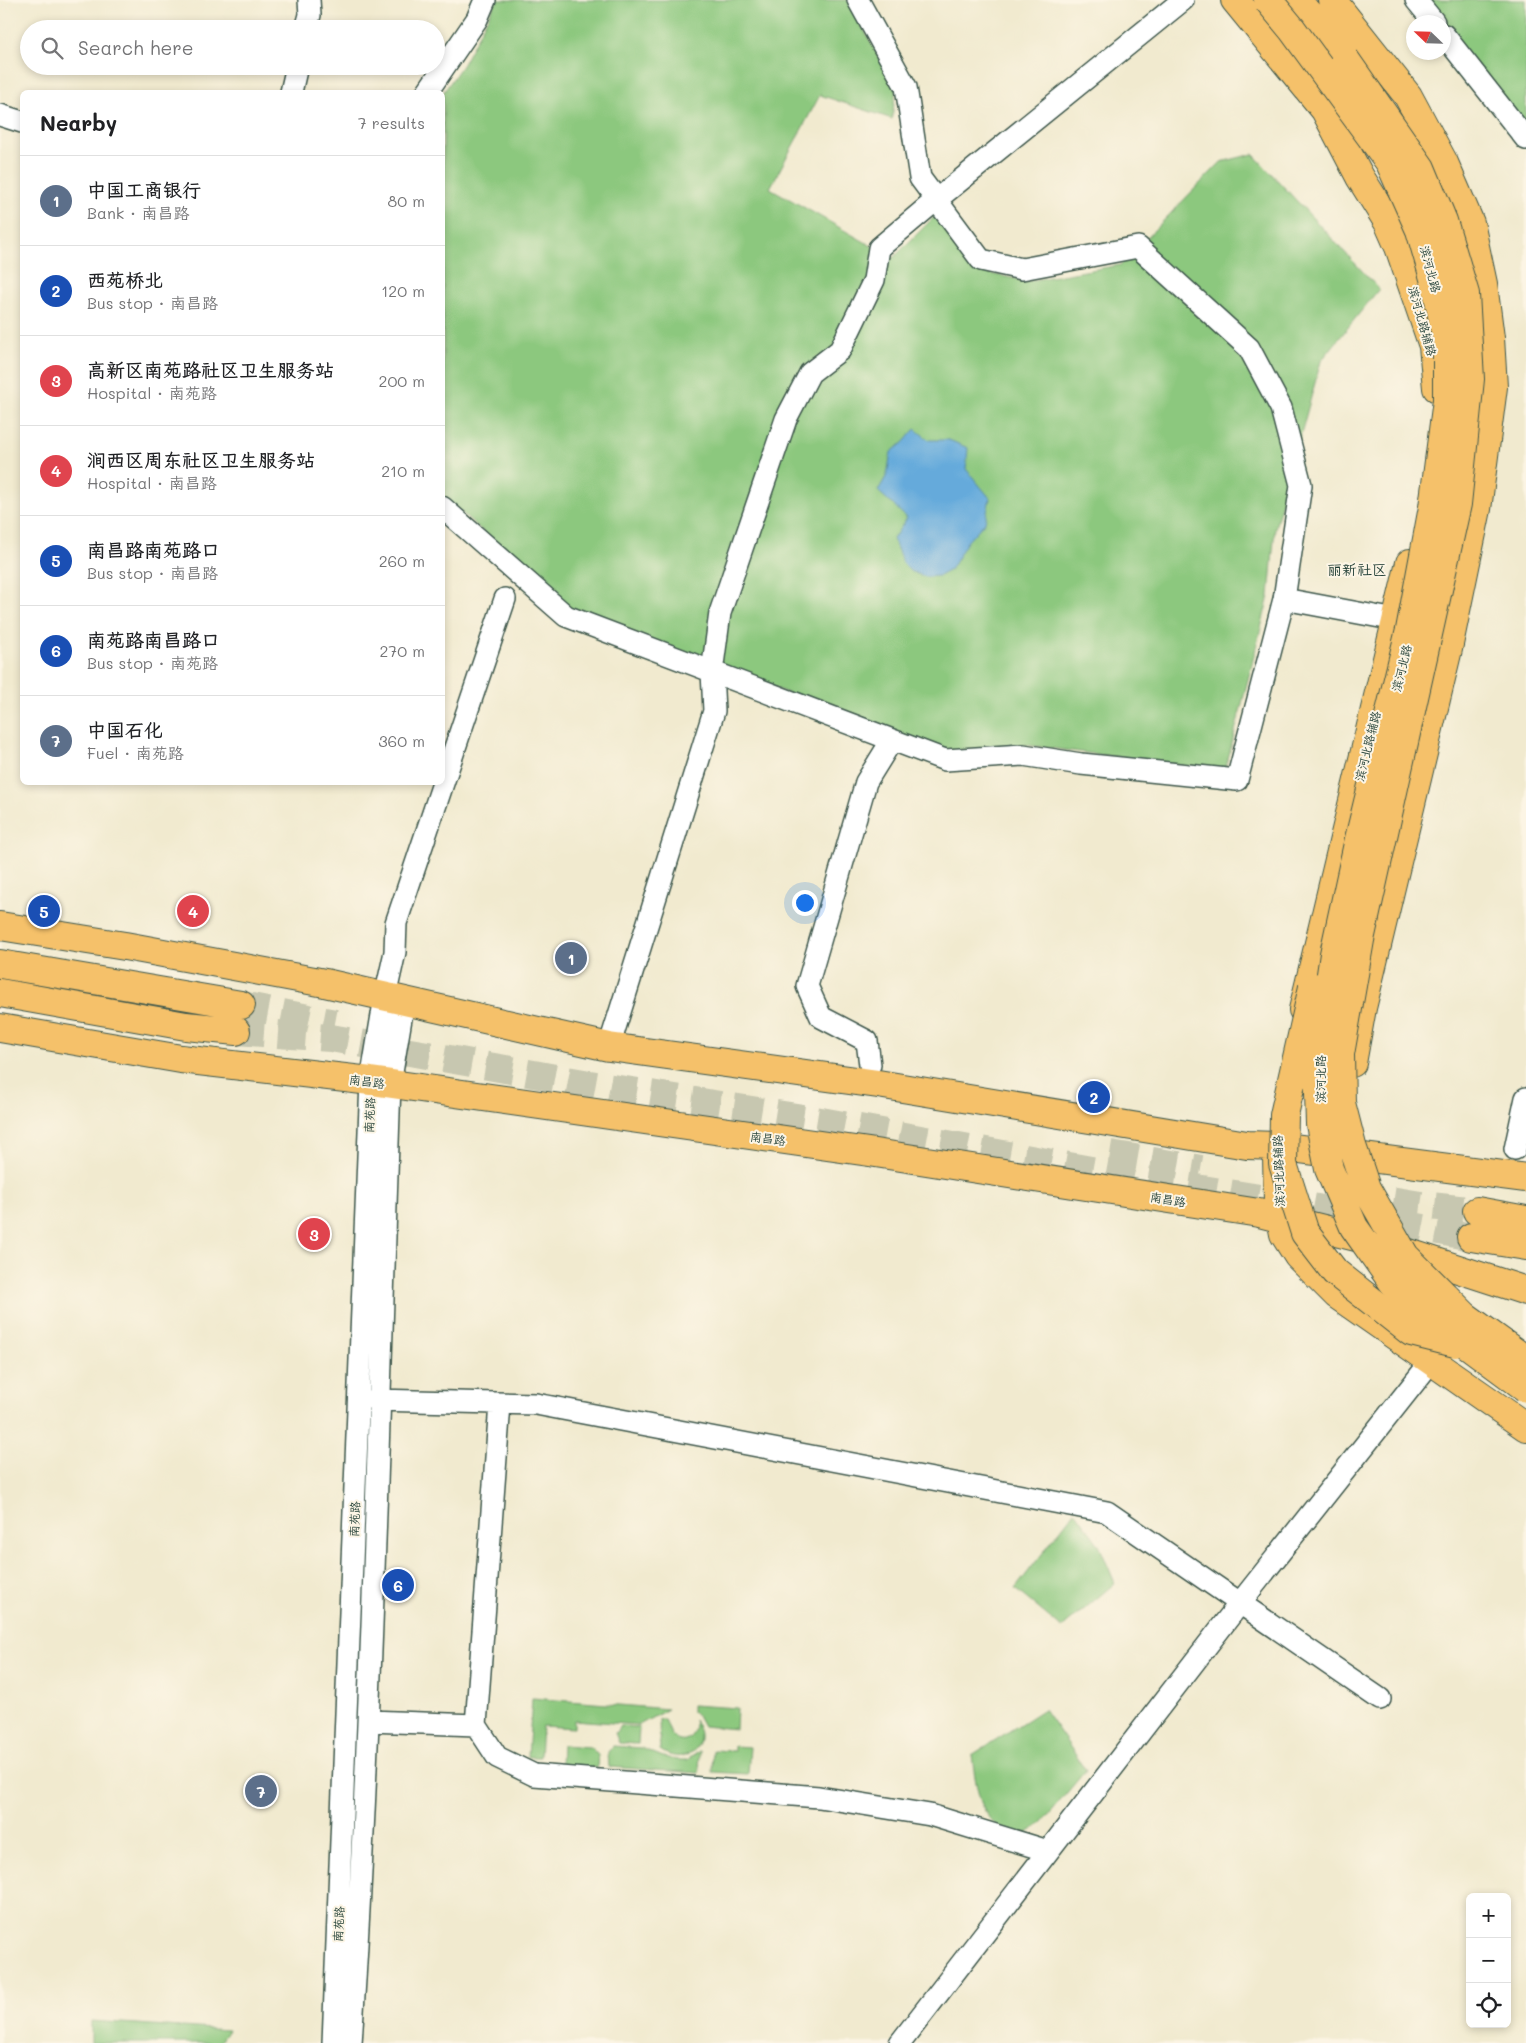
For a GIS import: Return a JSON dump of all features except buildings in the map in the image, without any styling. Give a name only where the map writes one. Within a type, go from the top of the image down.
[{"type":"main road","name":"滨河北路辅路","points":[[1235,0],[1325,110],[1360,176],[1388,222],[1399,247],[1433,346],[1438,390],[1433,444],[1420,519],[1308,989],[1277,1129],[1278,1203],[1284,1234],[1298,1256],[1336,1295],[1526,1427]]},
{"type":"main road","name":"滨河北路","points":[[1268,0],[1292,29],[1390,164],[1420,230],[1436,285],[1446,341],[1448,400],[1433,507],[1410,630],[1359,839],[1334,954],[1318,1062],[1320,1124],[1329,1169],[1354,1227],[1392,1280],[1426,1314],[1526,1388]]},
{"type":"main road","name":"滨河北路","points":[[1297,0],[1345,59],[1421,168],[1443,222],[1464,294],[1470,379],[1458,504],[1360,940],[1340,1054],[1341,1103],[1352,1146],[1366,1188],[1405,1256],[1465,1316],[1526,1360]]},
{"type":"main road","points":[[1332,0],[1408,96],[1444,164],[1470,223],[1483,284],[1490,338],[1493,387],[1477,509],[1448,649],[1362,1008],[1346,1090],[1340,1136],[1341,1154],[1372,1241],[1411,1288],[1457,1328],[1526,1372]]},
{"type":"main road","points":[[1433,507],[1381,702],[1303,1028],[1284,1115],[1283,1164],[1305,1233],[1335,1272],[1411,1332],[1466,1345],[1526,1338]]},
{"type":"main road","points":[[0,926],[135,948],[325,983],[609,1047],[878,1084],[1247,1145],[1277,1146],[1526,1178]]},
{"type":"main road","points":[[0,964],[239,1018],[186,1026],[0,992]]},
{"type":"main road","name":"南昌路","points":[[0,1028],[181,1059],[380,1083],[869,1152],[1281,1218],[1372,1241],[1526,1291]]},
{"type":"main road","points":[[1476,1210],[1526,1220]]},
{"type":"main road","points":[[1472,1237],[1526,1246]]},
{"type":"street","points":[[309,0],[309,20]]},
{"type":"street","points":[[445,66],[477,20],[485,0]]},
{"type":"street","points":[[445,510],[566,616],[945,760],[1023,755],[1081,764],[1238,780],[1284,599],[1301,485],[1282,408],[1249,348],[1138,247],[1022,268],[981,260],[920,178],[906,87],[858,0]]},
{"type":"street","points":[[609,1047],[714,711],[712,672],[720,613],[786,419],[810,373],[840,350],[874,280],[880,248],[936,200],[1183,0]]},
{"type":"street","points":[[1416,0],[1428,15]]},
{"type":"street","points":[[1451,44],[1526,139]]},
{"type":"street","points":[[291,90],[295,75]]},
{"type":"street","points":[[428,90],[439,75]]},
{"type":"street","points":[[0,115],[20,121]]},
{"type":"street","name":"南苑路","points":[[445,779],[506,599]]},
{"type":"street","points":[[1284,599],[1429,626]]},
{"type":"street","points":[[870,1066],[867,1041],[822,1016],[807,986],[866,782],[892,740]]},
{"type":"street","name":"南苑路","points":[[333,2043],[347,1715],[380,1083],[394,999],[396,924],[443,785]]},
{"type":"street","name":"南苑路","points":[[351,2043],[369,1721],[378,1400],[380,1083]]},
{"type":"street","points":[[1515,1150],[1526,1098]]},
{"type":"street","points":[[900,2043],[1240,1603],[1457,1328]]},
{"type":"street","points":[[378,1400],[536,1404],[1107,1512],[1380,1699]]},
{"type":"street","points":[[500,1404],[476,1726],[497,1757],[534,1775],[820,1797],[930,1815],[1048,1851]]},
{"type":"street","points":[[369,1721],[476,1726]]},
{"type":"green space","points":[[497,0],[848,0],[896,89],[892,119],[820,95],[770,188],[893,258],[936,215],[977,271],[1027,281],[1120,265],[1221,162],[1253,154],[1379,289],[1321,361],[1275,528],[1269,596],[1225,771],[1026,745],[941,752],[571,610],[445,498],[445,90],[463,64]]},
{"type":"green space","points":[[1416,0],[1526,0],[1526,139],[1451,44],[1451,15],[1428,15]]},
{"type":"green space","points":[[1075,1511],[1099,1545],[1115,1583],[1062,1628],[1015,1589]]},
{"type":"green space","points":[[532,1698],[668,1709],[639,1725],[574,1720],[574,1728],[542,1726],[540,1757],[528,1757]]},
{"type":"green space","points":[[692,1705],[737,1708],[736,1729],[703,1726],[697,1715],[692,1712]]},
{"type":"green space","points":[[1044,1709],[1086,1770],[1041,1824],[1027,1833],[1006,1830],[995,1824],[983,1807],[979,1796],[972,1755]]},
{"type":"green space","points":[[659,1719],[664,1719],[672,1735],[679,1740],[687,1739],[693,1733],[694,1720],[699,1729],[700,1738],[698,1745],[686,1755],[669,1755],[660,1750]]},
{"type":"green space","points":[[621,1726],[639,1727],[638,1744],[619,1743],[615,1733]]},
{"type":"green space","points":[[562,1745],[590,1747],[598,1755],[597,1768],[561,1766]]},
{"type":"green space","points":[[613,1746],[641,1748],[663,1757],[677,1760],[687,1760],[700,1751],[699,1773],[609,1767],[608,1752]]},
{"type":"green space","points":[[734,1746],[750,1747],[748,1774],[712,1772],[713,1750],[734,1751]]},
{"type":"green space","points":[[91,2021],[228,2030],[219,2043],[91,2043]]},
{"type":"water","points":[[915,429],[929,440],[949,440],[968,448],[966,469],[990,498],[985,522],[967,542],[950,570],[939,576],[925,577],[910,571],[903,563],[893,539],[907,518],[878,491],[887,475],[891,452],[903,443]]},
{"type":"tunnel","points":[[241,1005],[335,1023]]},
{"type":"tunnel","points":[[236,1031],[331,1038],[612,1088],[821,1121],[1151,1181],[1285,1202],[1471,1237]]},
{"type":"tunnel","points":[[1110,1154],[1201,1169]]},
{"type":"tunnel","points":[[1352,1194],[1421,1205],[1477,1211]]},
{"type":"place","name":"南昌路南苑路口","points":[[44,911]]},
{"type":"place","name":"涧西区周东社区卫生服务站","points":[[193,911]]},
{"type":"place","name":"中国工商银行","points":[[571,958]]},
{"type":"place","name":"西苑桥北","points":[[1094,1097]]},
{"type":"place","name":"高新区南苑路社区卫生服务站","points":[[314,1234]]},
{"type":"place","name":"南苑路南昌路口","points":[[398,1585]]},
{"type":"place","name":"中国石化","points":[[261,1791]]},
{"type":"district","name":"丽新社区","points":[[1357,569]]}]
